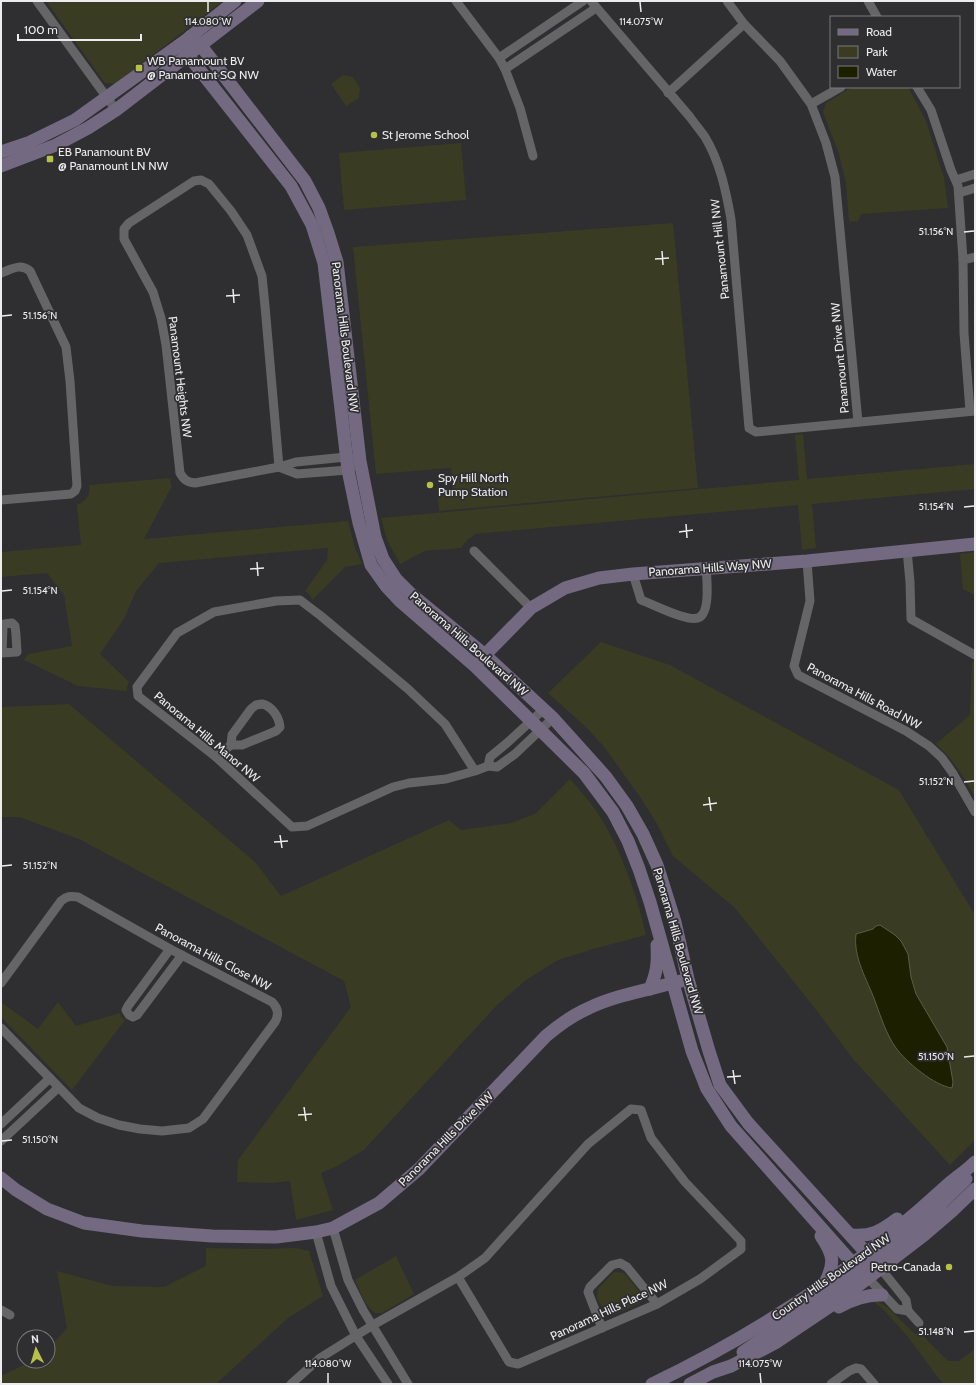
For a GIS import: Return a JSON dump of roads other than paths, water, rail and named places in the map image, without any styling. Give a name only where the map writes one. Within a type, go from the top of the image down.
[{"type":"street","points":[[37,1],[116,110]]},
{"type":"street","points":[[1,166],[56,145],[88,128],[116,110],[188,55],[196,41],[235,1]]},
{"type":"street","points":[[456,1],[499,58],[505,69],[520,108],[533,156]]},
{"type":"street","points":[[499,58],[583,1]]},
{"type":"street","name":"Panamount Drive NW","points":[[727,1],[744,24],[780,61],[811,104],[826,143],[835,177],[858,422],[972,411],[964,333],[963,260],[959,193],[956,180],[951,170],[931,110],[918,88]]},
{"type":"street","points":[[868,1],[876,16]]},
{"type":"street","points":[[1,152],[28,143],[75,120],[180,45],[196,41],[252,3]]},
{"type":"street","points":[[505,69],[593,4]]},
{"type":"street","name":"Panamount Hill NW","points":[[593,4],[690,117],[705,138],[716,162],[725,187],[731,219],[750,428],[756,432],[858,422]]},
{"type":"street","points":[[668,93],[744,24]]},
{"type":"street","name":"Panorama Hills Boulevard NW","points":[[196,41],[301,176],[319,208],[337,262],[360,461],[374,537],[383,559],[396,579],[411,594],[486,655],[548,714],[606,777],[627,806],[643,834],[657,865],[675,922],[688,980],[720,1085],[748,1123],[875,1262]]},
{"type":"street","name":"Panorama Hills Boulevard NW","points":[[180,45],[291,186],[312,224],[324,263],[347,463],[359,523],[371,565],[386,586],[400,601],[475,666],[584,773],[613,812],[628,841],[639,869],[692,1051],[707,1089],[731,1126],[860,1270]]},
{"type":"street","points":[[811,104],[839,88]]},
{"type":"street","points":[[956,180],[975,174]]},
{"type":"street","name":"Panamount Heights NW","points":[[278,467],[266,306],[262,276],[247,236],[231,211],[209,184],[201,180],[194,181],[129,223],[124,229],[124,240],[153,292],[161,318],[166,344],[180,473],[183,479],[195,483],[278,467],[296,462],[347,463]]},
{"type":"street","points":[[959,193],[975,188]]},
{"type":"street","points":[[963,260],[975,257]]},
{"type":"street","points":[[1,273],[20,267],[26,267],[30,271],[66,347],[70,381],[77,486],[75,491],[71,494],[1,500]]},
{"type":"street","points":[[347,463],[360,461]]},
{"type":"street","name":"Panorama Hills Way NW","points":[[475,666],[531,608],[565,588],[599,578],[706,568],[807,561],[975,544]]},
{"type":"street","points":[[907,550],[911,620],[975,655]]},
{"type":"street","points":[[474,551],[531,608]]},
{"type":"street","name":"Panorama Hills Road NW","points":[[807,561],[810,601],[794,666],[798,675],[906,731],[929,746],[942,758],[952,772],[975,812]]},
{"type":"street","points":[[633,574],[641,600],[682,616],[699,618],[706,608],[706,568]]},
{"type":"street","name":"Panorama Hills Manor NW","points":[[475,771],[440,719],[408,688],[300,600],[276,601],[214,612],[177,632],[137,687],[138,696],[216,757],[292,827],[307,826],[394,787],[409,783],[446,779],[475,771],[488,766],[497,767],[515,754],[536,725],[548,714]]},
{"type":"street","points":[[216,757],[231,745],[242,745],[276,731],[280,727],[280,720],[266,704],[256,705],[251,708],[232,735],[231,745]]},
{"type":"street","name":"Panorama Hills Manor NW","points":[[488,766],[490,757],[507,743],[536,725],[548,714]]},
{"type":"street","name":"Panorama Hills Close NW","points":[[1,983],[61,902],[66,897],[78,897],[170,949],[272,1002],[276,1006],[278,1012],[275,1022],[203,1119],[189,1128],[162,1131],[119,1125],[98,1118],[79,1108],[1,1028]]},
{"type":"street","points":[[650,989],[656,974],[658,961],[656,925]]},
{"type":"street","points":[[170,949],[128,1006],[126,1010],[129,1015],[133,1017],[137,1015],[182,955]]},
{"type":"street","name":"Panorama Hills Drive NW","points":[[1,1178],[16,1190],[47,1209],[84,1223],[142,1231],[212,1236],[276,1237],[316,1232],[333,1228],[379,1203],[419,1169],[546,1036],[563,1023],[590,1008],[608,1001],[688,980]]},
{"type":"street","points":[[1,1124],[50,1078]]},
{"type":"street","points":[[1,1141],[58,1088]]},
{"type":"street","name":"Panorama Hills Place NW","points":[[291,1384],[320,1358],[458,1278],[484,1258],[588,1144],[631,1110],[641,1110],[651,1138],[686,1182],[741,1241],[741,1249],[729,1258],[700,1279],[657,1304],[518,1364],[509,1362],[458,1278]]},
{"type":"street","name":"Country Hills Boulevard NW","points":[[875,1262],[915,1215],[975,1162]]},
{"type":"street","points":[[713,1372],[823,1297],[860,1270],[866,1262],[875,1262],[889,1248],[918,1225],[953,1193],[975,1168]]},
{"type":"street","points":[[851,1235],[866,1236],[883,1229],[938,1188],[951,1182]]},
{"type":"street","name":"Country Hills Boulevard NW","points":[[652,1384],[683,1369],[746,1334],[825,1283],[860,1270],[930,1230],[975,1189]]},
{"type":"street","points":[[794,1197],[829,1247],[832,1263],[825,1283]]},
{"type":"street","points":[[333,1228],[348,1280],[363,1310],[408,1384]]},
{"type":"street","points":[[316,1232],[331,1286],[356,1336],[388,1384]]},
{"type":"street","points":[[875,1262],[906,1300],[908,1311],[919,1323]]},
{"type":"street","points":[[602,1328],[588,1292],[590,1287],[612,1265],[620,1263],[627,1267],[657,1304]]},
{"type":"street","points":[[860,1270],[882,1295],[897,1309],[908,1311]]},
{"type":"street","name":"Country Hills Boulevard NW","points":[[690,1384],[713,1372],[731,1366],[780,1340],[860,1270]]},
{"type":"street","points":[[780,1340],[800,1330],[845,1303],[870,1295],[882,1295]]},
{"type":"street","points":[[1,1310],[10,1316]]},
{"type":"street","points":[[831,1384],[856,1368],[861,1369],[874,1384]]},
{"type":"water","points":[[880,925],[901,941],[908,954],[911,977],[916,994],[947,1047],[953,1082],[952,1088],[937,1083],[921,1072],[901,1054],[892,1043],[861,968],[856,943],[856,934],[873,929]]},
{"type":"place","name":"WB Panamount BV @ Panamount SQ NW","points":[[139,68]]},
{"type":"place","name":"St Jerome School","points":[[374,135]]},
{"type":"place","name":"EB Panamount BV @ Panamount LN NW","points":[[50,159]]},
{"type":"place","name":"Spy Hill North Pump Station","points":[[430,485]]},
{"type":"place","name":"Petro-Canada","points":[[949,1267]]}]
